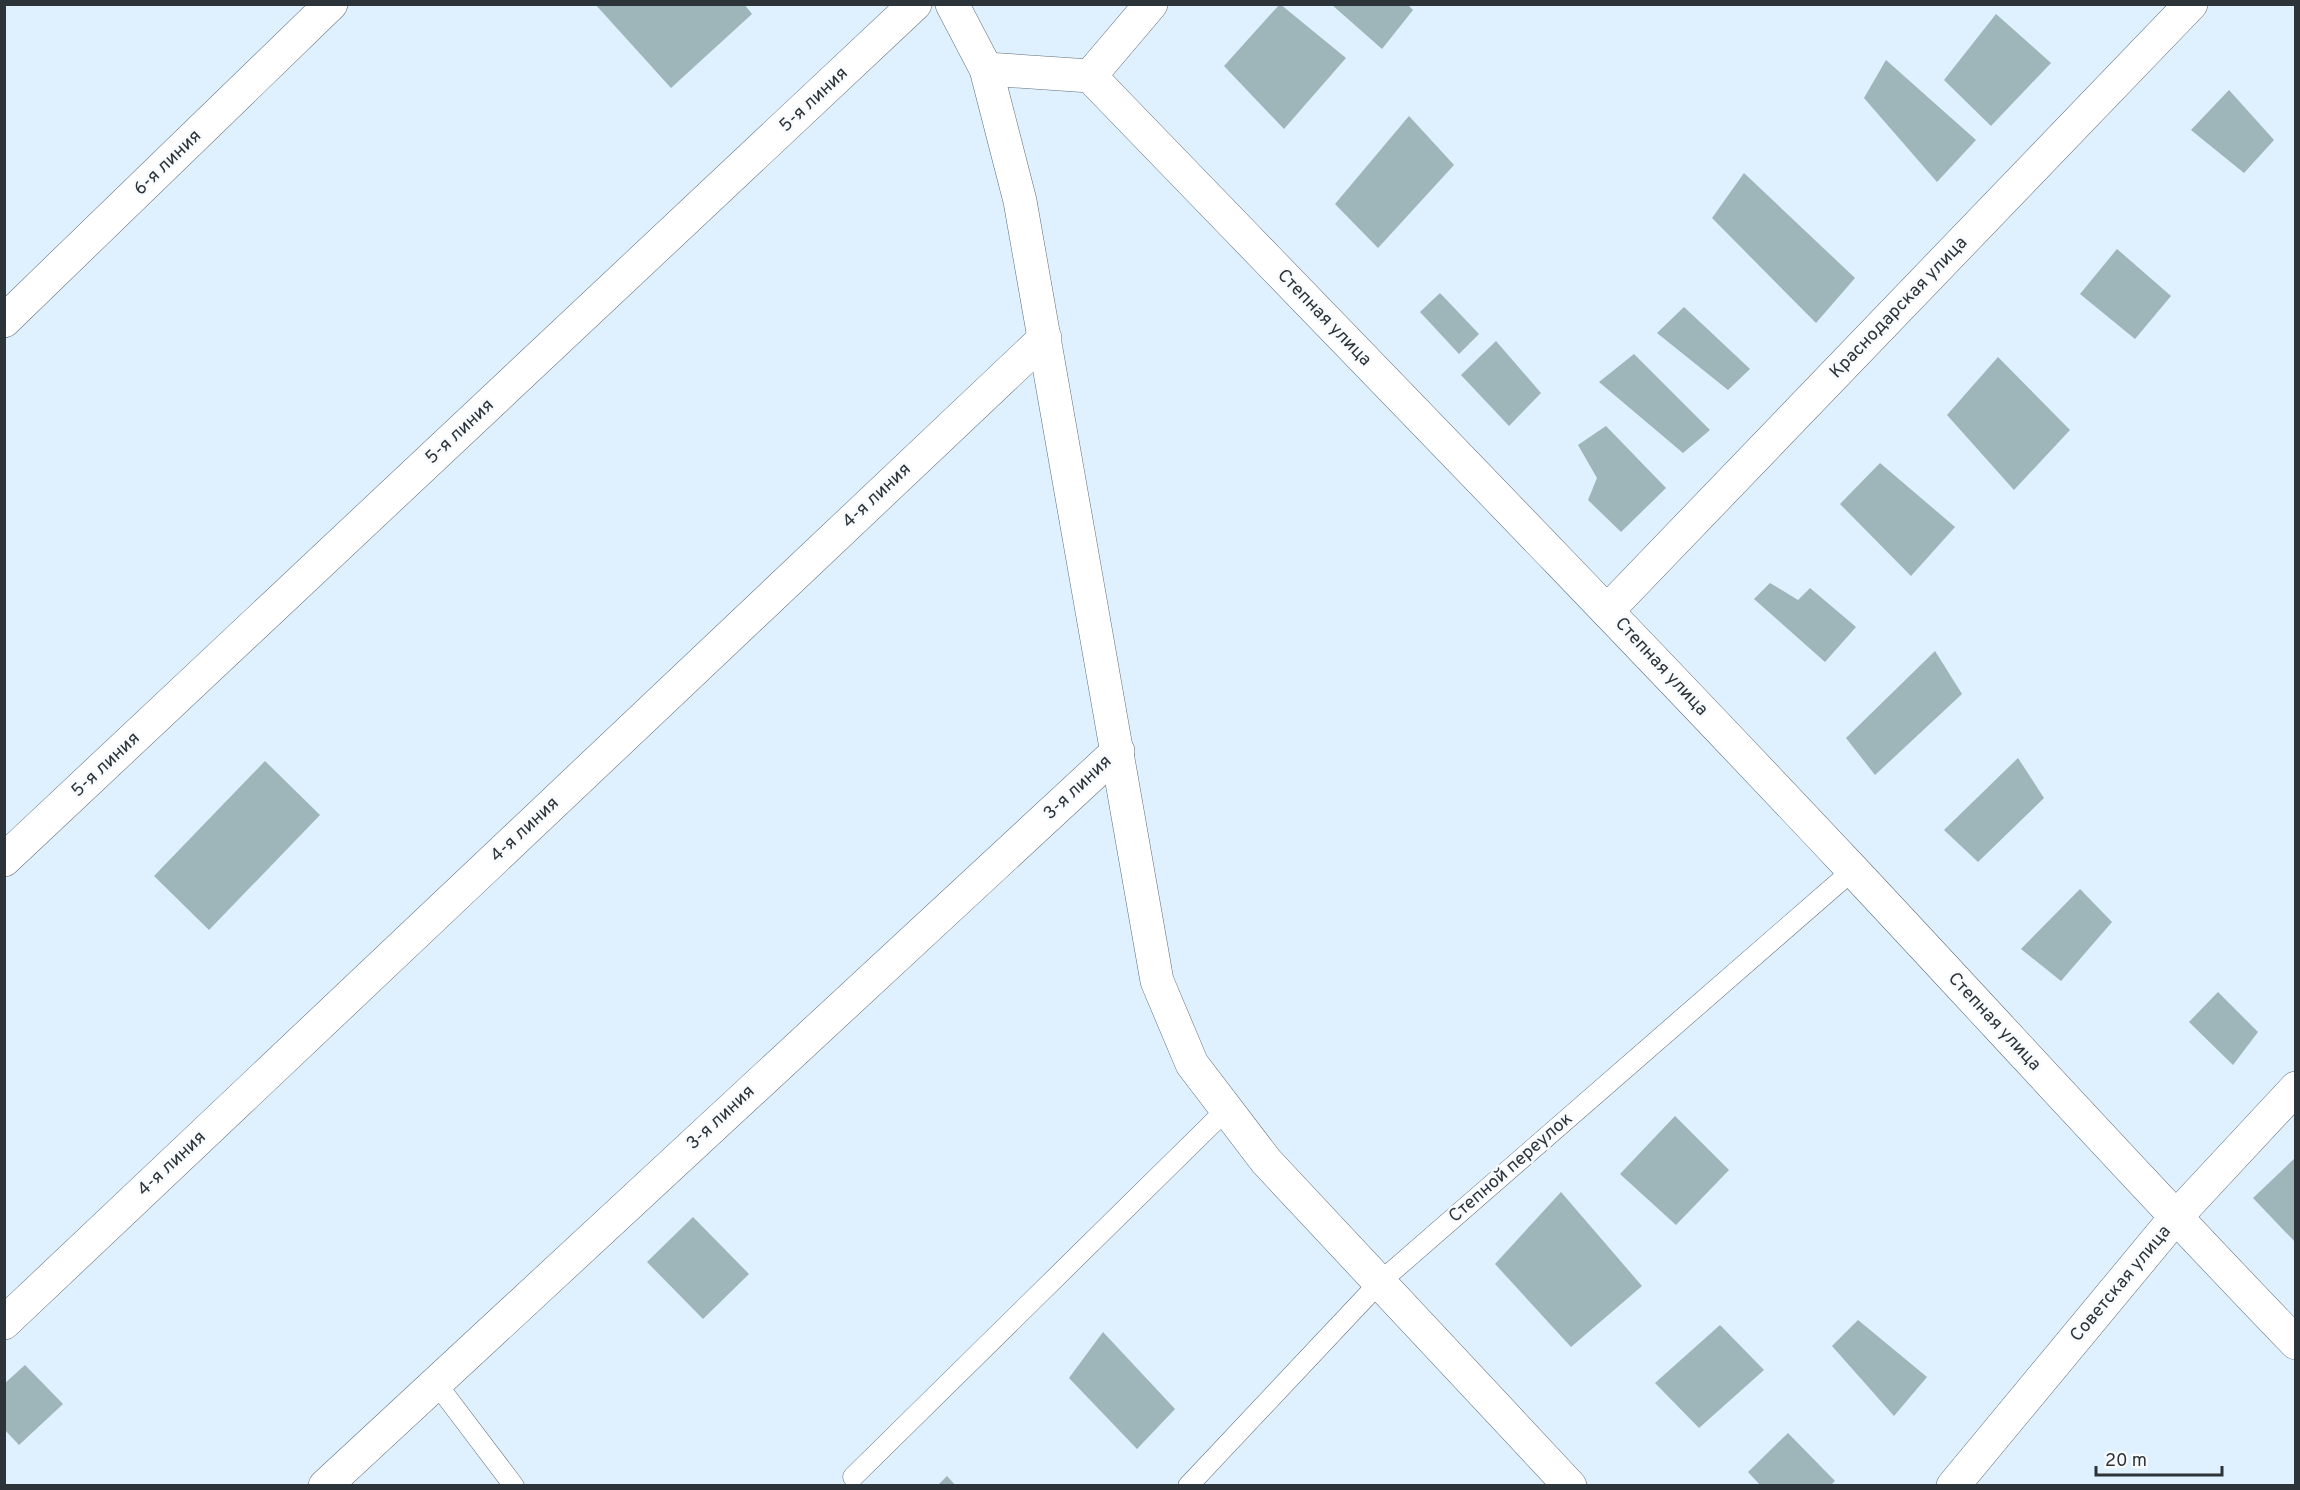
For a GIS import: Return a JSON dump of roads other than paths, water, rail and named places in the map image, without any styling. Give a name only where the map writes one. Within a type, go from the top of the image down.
[{"type":"street","name":"6-я линия","points":[[4,321],[331,4]]},
{"type":"street","name":"5-я линия","points":[[4,860],[915,4]]},
{"type":"street","points":[[952,4],[986,69],[1020,201],[1157,981],[1192,1064],[1266,1161],[1570,1485]]},
{"type":"street","points":[[986,69],[1090,76],[1151,4]]},
{"type":"street","name":"Краснодарская улица","points":[[1607,611],[2191,4]]},
{"type":"street","name":"Степная улица","points":[[1090,76],[1607,611],[1853,870],[2175,1218],[2295,1342]]},
{"type":"street","name":"4-я линия","points":[[4,1323],[1045,338]]},
{"type":"street","name":"3-я линия","points":[[325,1485],[1118,751]]},
{"type":"street","name":"Советская улица","points":[[1953,1485],[2175,1218],[2295,1088]]},
{"type":"lane","name":"Степной переулок","points":[[1188,1485],[1380,1282],[1853,870]]},
{"type":"lane","points":[[853,1477],[1227,1108]]},
{"type":"lane","points":[[436,1383],[514,1485]]}]
